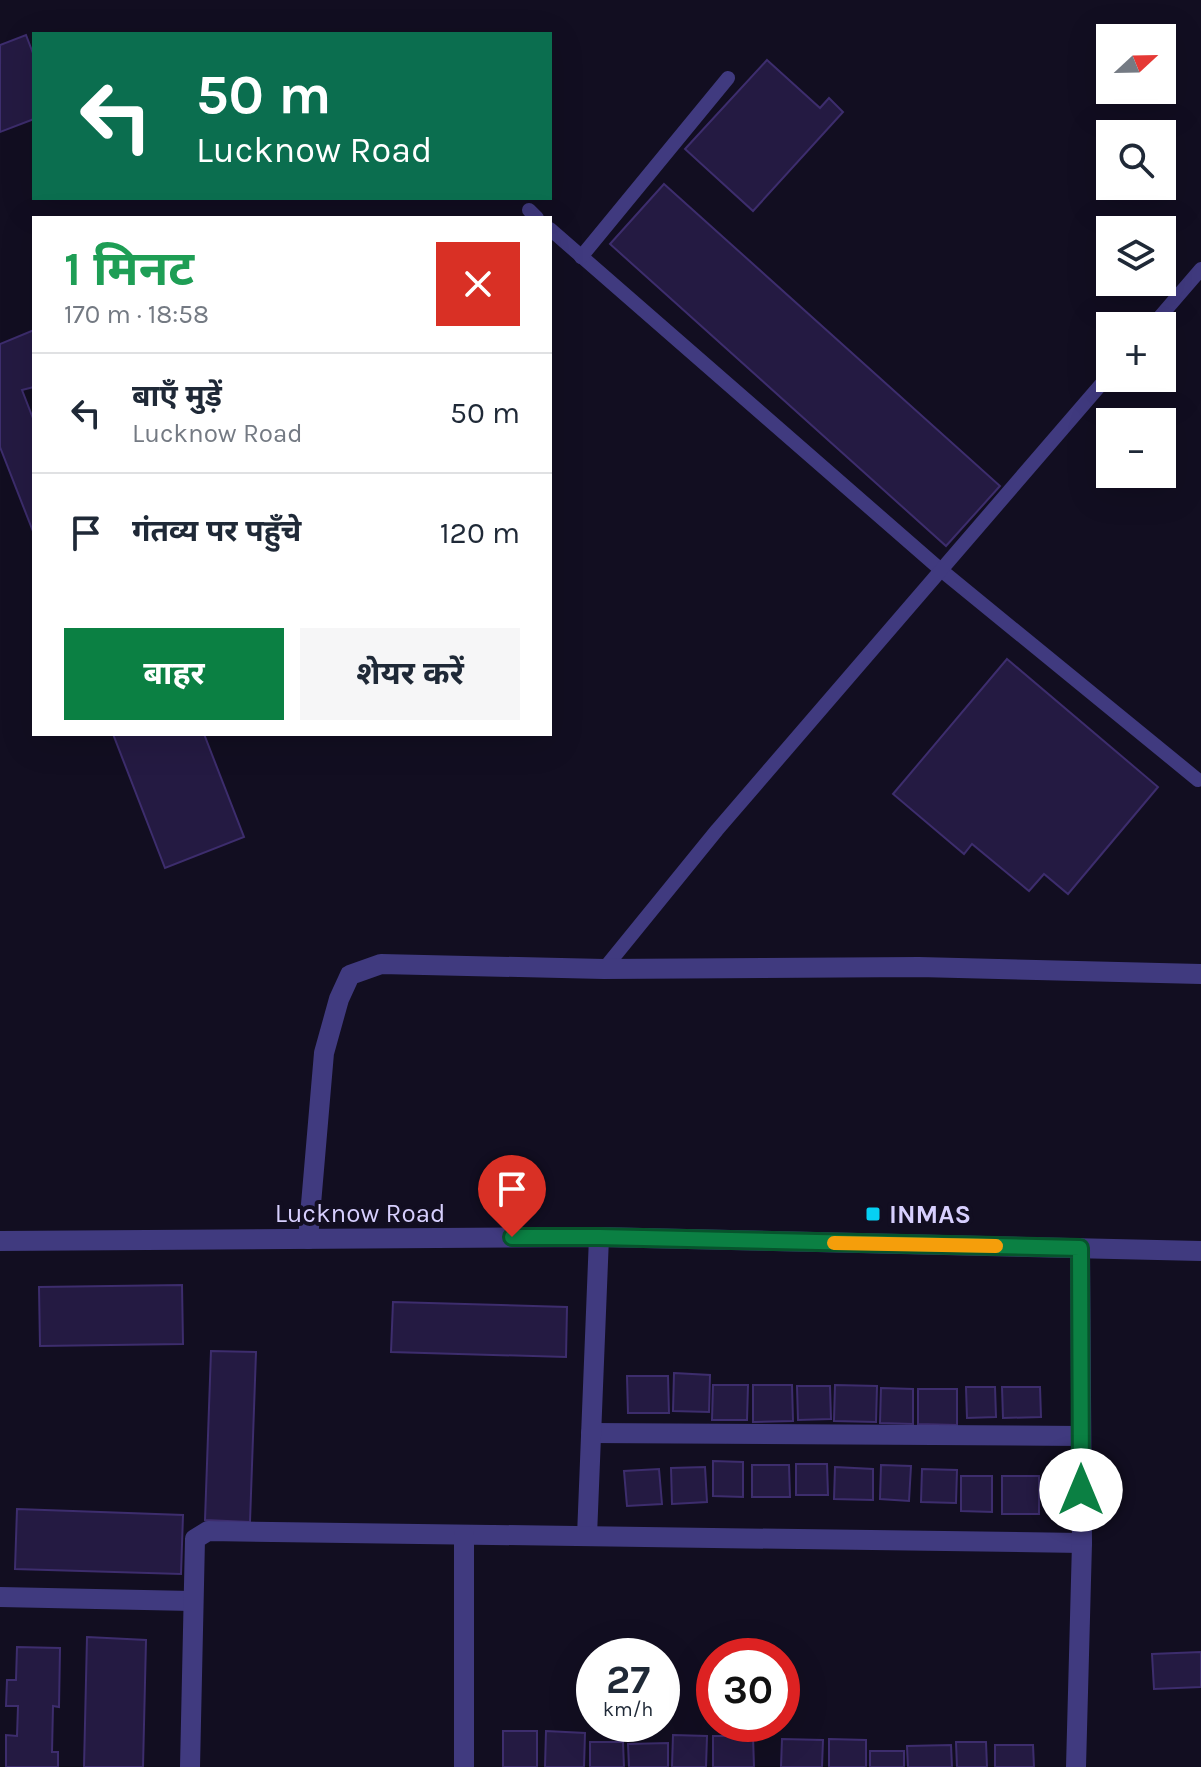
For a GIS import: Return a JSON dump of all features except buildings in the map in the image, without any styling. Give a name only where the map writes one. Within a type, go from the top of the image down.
[{"type":"street","points":[[308,1239],[324,1053],[339,999],[350,975],[381,964],[604,969],[919,967],[1201,974]]},
{"type":"street","points":[[587,1536],[599,1237]]},
{"type":"street","name":"Lucknow Road","points":[[0,1241],[599,1237],[1201,1251]]},
{"type":"street","points":[[1076,1767],[1082,1543],[1080,1248]]},
{"type":"street","points":[[591,1433],[1081,1436]]},
{"type":"street","points":[[190,1767],[195,1539],[208,1531],[1082,1543]]},
{"type":"street","points":[[464,1535],[464,1767]]},
{"type":"street","points":[[0,1597],[192,1601]]},
{"type":"lane","points":[[581,257],[728,78]]},
{"type":"lane","points":[[552,231],[941,570],[1198,780]]},
{"type":"lane","points":[[1164,312],[1201,269]]},
{"type":"lane","points":[[604,969],[717,830],[1096,390]]},
{"type":"slow traffic","points":[[834,1243],[996,1246]]},
{"type":"place","name":"INMAS","points":[[873,1214]]},
{"type":"route","points":[[512,1237],[1080,1248],[1081,1490]]}]
